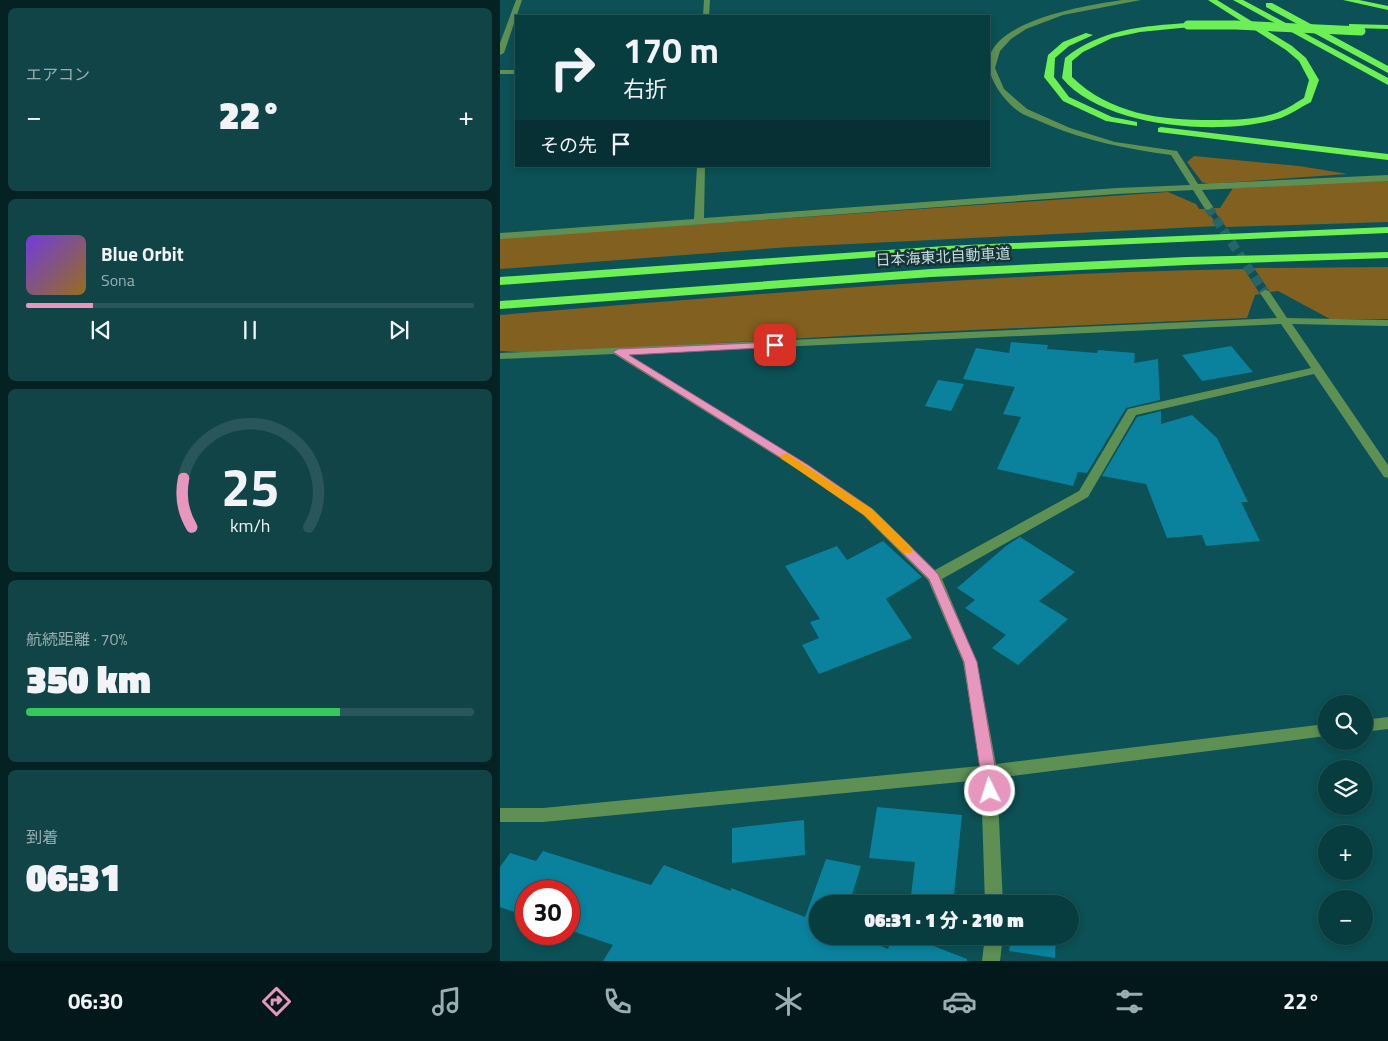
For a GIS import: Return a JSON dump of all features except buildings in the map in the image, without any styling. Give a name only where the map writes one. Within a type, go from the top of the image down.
[{"type":"highway","points":[[1212,0],[1288,48],[1303,60],[1314,80],[1308,100],[1277,116],[1231,122],[1176,122],[1123,113],[1084,94],[1067,78],[1068,60],[1080,48],[1106,36],[1185,23],[1236,25],[1362,31],[1388,33]]},
{"type":"highway","points":[[1238,0],[1388,82]]},
{"type":"highway","points":[[1259,0],[1388,70]]},
{"type":"highway","points":[[1347,0],[1388,8]]},
{"type":"highway","points":[[1388,27],[1232,20],[1142,24],[1097,32],[1066,44],[1051,57],[1049,77],[1066,99],[1110,120],[1175,132],[1388,157]]},
{"type":"highway","name":"日本海東北自動車道","points":[[500,281],[945,249],[1388,230]]},
{"type":"highway","name":"日本海東北自動車道","points":[[500,305],[931,273],[1187,261],[1388,255]]},
{"type":"street","points":[[500,53],[520,0]]},
{"type":"street","points":[[706,15],[707,0]]},
{"type":"street","points":[[1138,0],[1071,7],[1038,21],[1013,34],[993,50],[991,68],[1001,90],[1024,111],[1067,130],[1114,144],[1174,153],[1208,207]]},
{"type":"street","points":[[500,21],[512,22]]},
{"type":"street","points":[[500,72],[515,72]]},
{"type":"street","points":[[699,222],[701,167]]},
{"type":"street","points":[[500,236],[1196,188],[1388,178]]},
{"type":"street","points":[[1264,293],[1388,474]]},
{"type":"street","points":[[500,356],[1285,321],[1388,323]]},
{"type":"street","points":[[618,352],[804,468],[868,512],[934,577],[970,662],[989,772],[994,895]]},
{"type":"street","points":[[934,577],[1084,494],[1132,412],[1318,370]]},
{"type":"street","points":[[1373,725],[1388,723]]},
{"type":"street","points":[[500,814],[543,815],[989,772],[1318,731]]},
{"type":"street","points":[[991,961],[993,945]]},
{"type":"shaded area","points":[[1194,156],[1299,166],[1348,174],[1209,184],[1202,182],[1187,162]]},
{"type":"shaded area","points":[[1388,180],[1388,222],[1226,227],[1212,208],[1220,208],[1233,188]]},
{"type":"shaded area","points":[[1168,192],[1196,204],[1199,209],[1206,209],[1218,226],[790,247],[500,269],[500,238]]},
{"type":"shaded area","points":[[1388,267],[1388,319],[1330,319],[1278,291],[1270,292],[1254,268]]},
{"type":"shaded area","points":[[1244,269],[1260,294],[1255,295],[1247,318],[862,335],[534,353],[500,351],[500,315],[965,280],[1151,271]]},
{"type":"tunnel","points":[[1208,207],[1265,293]]},
{"type":"slow traffic","points":[[786,456],[868,512],[907,550]]},
{"type":"route","points":[[775,345],[618,352],[804,468],[868,512],[934,577],[970,662],[989,772],[990,791]]}]
